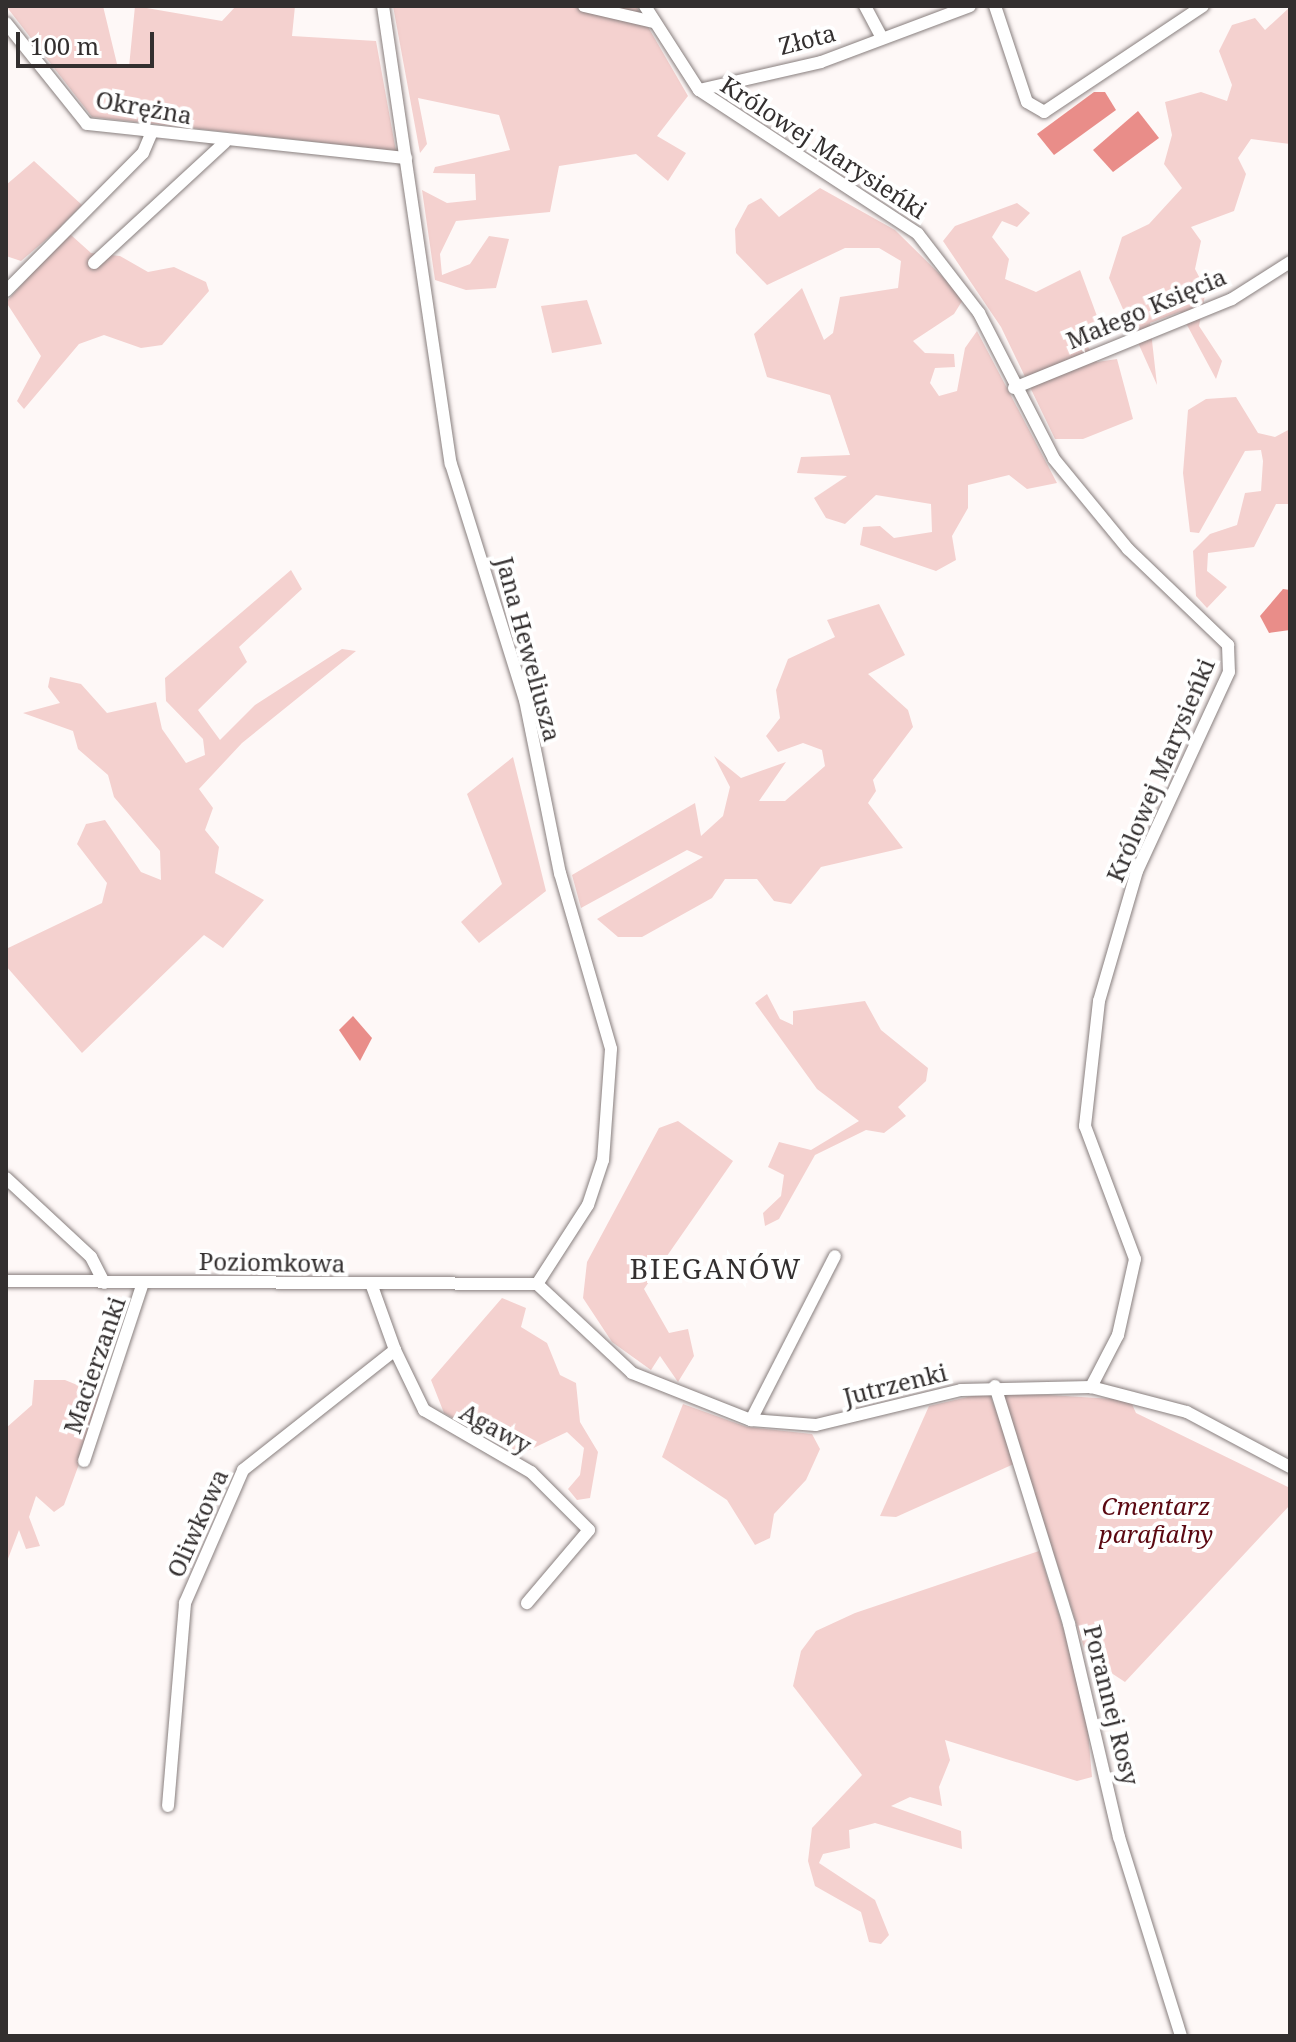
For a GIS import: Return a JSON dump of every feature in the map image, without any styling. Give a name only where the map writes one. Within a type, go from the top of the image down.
[{"type":"street","name":"Jana Heweliusza","points":[[383,6],[451,464],[525,700],[560,873],[611,1049],[603,1160],[588,1205],[537,1284]]},
{"type":"street","points":[[584,6],[654,22]]},
{"type":"street","name":"Królowej Marysieńki","points":[[645,6],[699,90],[918,234],[972,303],[1054,459],[1108,527],[1223,637],[1231,654],[1137,871],[1099,1001],[1085,1126],[1135,1259],[1118,1335],[1091,1387]]},
{"type":"street","points":[[865,6],[882,38]]},
{"type":"street","name":"Złota","points":[[699,90],[821,62],[970,6]]},
{"type":"street","points":[[995,6],[1027,102],[1044,112],[1203,6]]},
{"type":"street","name":"Okrężna","points":[[6,23],[74,114],[87,124],[225,142],[406,158]]},
{"type":"street","points":[[6,291],[143,153],[151,134]]},
{"type":"street","points":[[94,263],[225,142]]},
{"type":"street","name":"Małego Księcia","points":[[1014,388],[1232,299],[1290,262]]},
{"type":"street","points":[[6,1178],[91,1257],[104,1283]]},
{"type":"street","points":[[751,1420],[835,1256]]},
{"type":"street","name":"Poziomkowa","points":[[6,1281],[372,1286],[537,1284]]},
{"type":"street","name":"Macierzanki","points":[[84,1461],[143,1283]]},
{"type":"street","name":"Jutrzenki","points":[[537,1284],[632,1373],[751,1420],[816,1425],[995,1386],[1091,1387],[1187,1412],[1290,1467]]},
{"type":"street","points":[[372,1286],[395,1350]]},
{"type":"street","name":"Agawy","points":[[395,1350],[424,1410],[531,1472],[590,1536],[527,1603]]},
{"type":"street","name":"Oliwkowa","points":[[168,1806],[178,1638],[234,1484],[395,1350]]},
{"type":"street","name":"Porannej Rosy","points":[[995,1386],[1069,1624],[1119,1837],[1181,2036]]},
{"type":"green space","points":[[6,6],[103,6],[117,64],[129,67],[135,6],[222,21],[236,6],[295,6],[292,36],[376,41],[396,151],[92,117]]},
{"type":"green space","points":[[393,6],[636,6],[688,96],[657,136],[686,153],[668,181],[636,154],[559,166],[550,212],[456,221],[440,254],[442,275],[470,264],[489,236],[509,239],[496,288],[466,290],[435,280],[422,190],[447,203],[476,200],[475,174],[433,173],[435,167],[510,150],[499,115],[418,98],[427,144],[420,153]]},
{"type":"green space","points":[[1290,7],[1290,144],[1251,139],[1238,158],[1246,174],[1234,211],[1191,227],[1201,241],[1195,269],[1206,290],[1199,326],[1222,361],[1216,379],[1180,312],[1150,323],[1157,385],[1109,278],[1122,237],[1149,224],[1182,188],[1164,164],[1172,135],[1165,102],[1201,92],[1227,101],[1232,85],[1219,51],[1232,25],[1255,18],[1265,30]]},
{"type":"green space","points":[[34,161],[82,205],[61,226],[91,253],[120,256],[148,272],[174,267],[206,282],[209,291],[162,345],[141,348],[104,335],[79,344],[24,409],[17,401],[41,356],[6,302],[63,239],[55,232],[21,261],[6,256],[6,185]]},
{"type":"green space","points":[[820,188],[895,230],[964,298],[954,314],[913,341],[925,353],[954,354],[955,367],[935,368],[930,383],[939,396],[957,391],[965,348],[977,331],[1057,483],[1027,489],[1009,475],[968,485],[968,508],[952,536],[956,560],[936,571],[860,545],[863,527],[880,526],[894,538],[932,532],[931,504],[876,495],[845,524],[826,518],[814,498],[847,476],[797,473],[801,457],[850,455],[830,395],[767,377],[754,334],[802,288],[824,340],[833,333],[840,297],[898,288],[901,261],[879,248],[845,248],[767,285],[736,253],[735,229],[748,205],[761,198],[779,217]]},
{"type":"green space","points":[[1017,203],[1030,213],[1017,227],[1002,221],[992,237],[1009,259],[1005,279],[1036,292],[1080,270],[1101,327],[1088,347],[1097,362],[1117,359],[1133,419],[1083,439],[1055,439],[1001,327],[943,241],[955,226]]},
{"type":"green space","points":[[587,300],[602,344],[552,353],[541,306]]},
{"type":"green space","points":[[1236,397],[1258,433],[1275,437],[1290,429],[1290,504],[1276,504],[1254,547],[1208,553],[1207,571],[1227,587],[1207,608],[1196,596],[1193,551],[1210,534],[1237,525],[1245,493],[1261,491],[1263,461],[1261,450],[1245,451],[1199,533],[1190,532],[1183,473],[1188,410],[1206,399]]},
{"type":"green space","points":[[291,570],[302,589],[239,647],[247,662],[198,710],[220,740],[255,705],[342,649],[356,651],[242,743],[199,789],[213,808],[205,830],[219,847],[215,873],[264,900],[223,948],[204,935],[82,1053],[6,966],[6,949],[102,903],[107,883],[77,844],[86,824],[105,820],[141,872],[161,880],[160,851],[114,797],[108,775],[78,749],[73,731],[23,713],[60,703],[48,687],[50,677],[81,684],[107,713],[156,702],[162,729],[186,763],[205,755],[203,739],[166,701],[165,678]]},
{"type":"green space","points":[[879,604],[905,655],[868,674],[908,710],[913,727],[873,780],[876,791],[868,803],[903,848],[821,867],[791,904],[774,901],[757,879],[725,879],[712,898],[642,937],[618,937],[597,919],[703,857],[687,850],[581,908],[572,875],[695,803],[701,836],[723,816],[730,787],[714,756],[741,778],[786,762],[759,801],[785,801],[825,766],[822,750],[803,743],[778,752],[766,736],[780,718],[776,690],[788,659],[835,637],[827,620]]},
{"type":"green space","points":[[513,757],[546,891],[479,943],[461,922],[502,884],[467,794]]},
{"type":"green space","points":[[767,994],[780,1019],[793,1025],[793,1011],[865,1001],[881,1030],[928,1068],[926,1081],[898,1107],[906,1116],[884,1133],[866,1130],[815,1155],[779,1219],[765,1226],[763,1213],[781,1196],[784,1175],[768,1167],[779,1142],[811,1150],[859,1121],[817,1089],[755,1003]]},
{"type":"green space","points":[[678,1121],[733,1161],[644,1289],[669,1333],[688,1329],[694,1356],[678,1382],[660,1356],[651,1370],[612,1342],[583,1298],[587,1262],[659,1128]]},
{"type":"green space","points":[[502,1298],[526,1308],[521,1327],[547,1343],[560,1375],[576,1383],[580,1422],[598,1452],[590,1498],[577,1500],[568,1489],[580,1475],[584,1448],[567,1432],[519,1455],[444,1413],[431,1380]]},
{"type":"green space","points":[[34,1380],[65,1380],[104,1396],[64,1505],[54,1512],[36,1496],[29,1517],[40,1546],[26,1549],[19,1530],[6,1564],[6,1428],[32,1405]]},
{"type":"green space","points":[[989,1392],[1016,1463],[896,1517],[880,1516],[929,1406]]},
{"type":"green space","name":"Cmentarz parafialny","points":[[1002,1392],[1130,1400],[1136,1413],[1290,1488],[1290,1505],[1125,1682],[1087,1657]]},
{"type":"green space","points":[[683,1404],[747,1427],[812,1434],[820,1449],[806,1480],[774,1514],[770,1538],[755,1545],[727,1500],[662,1457]]},
{"type":"green space","points":[[1039,1551],[1085,1698],[1092,1777],[1077,1781],[945,1740],[950,1760],[939,1787],[942,1806],[910,1797],[891,1806],[961,1831],[962,1849],[875,1823],[849,1830],[850,1848],[823,1854],[819,1863],[875,1900],[889,1935],[881,1944],[869,1942],[861,1912],[815,1886],[808,1861],[812,1828],[862,1775],[793,1686],[801,1651],[816,1631],[855,1613]]},
{"type":"shaded area","points":[[1094,92],[1105,92],[1116,110],[1054,155],[1037,134]]},
{"type":"shaded area","points":[[1138,111],[1159,138],[1113,172],[1093,150]]},
{"type":"shaded area","points":[[1283,589],[1290,590],[1290,630],[1269,633],[1260,616]]},
{"type":"shaded area","points":[[353,1016],[372,1038],[360,1061],[339,1030]]},
{"type":"district","name":"BIEGANÓW","points":[[716,1268]]}]
